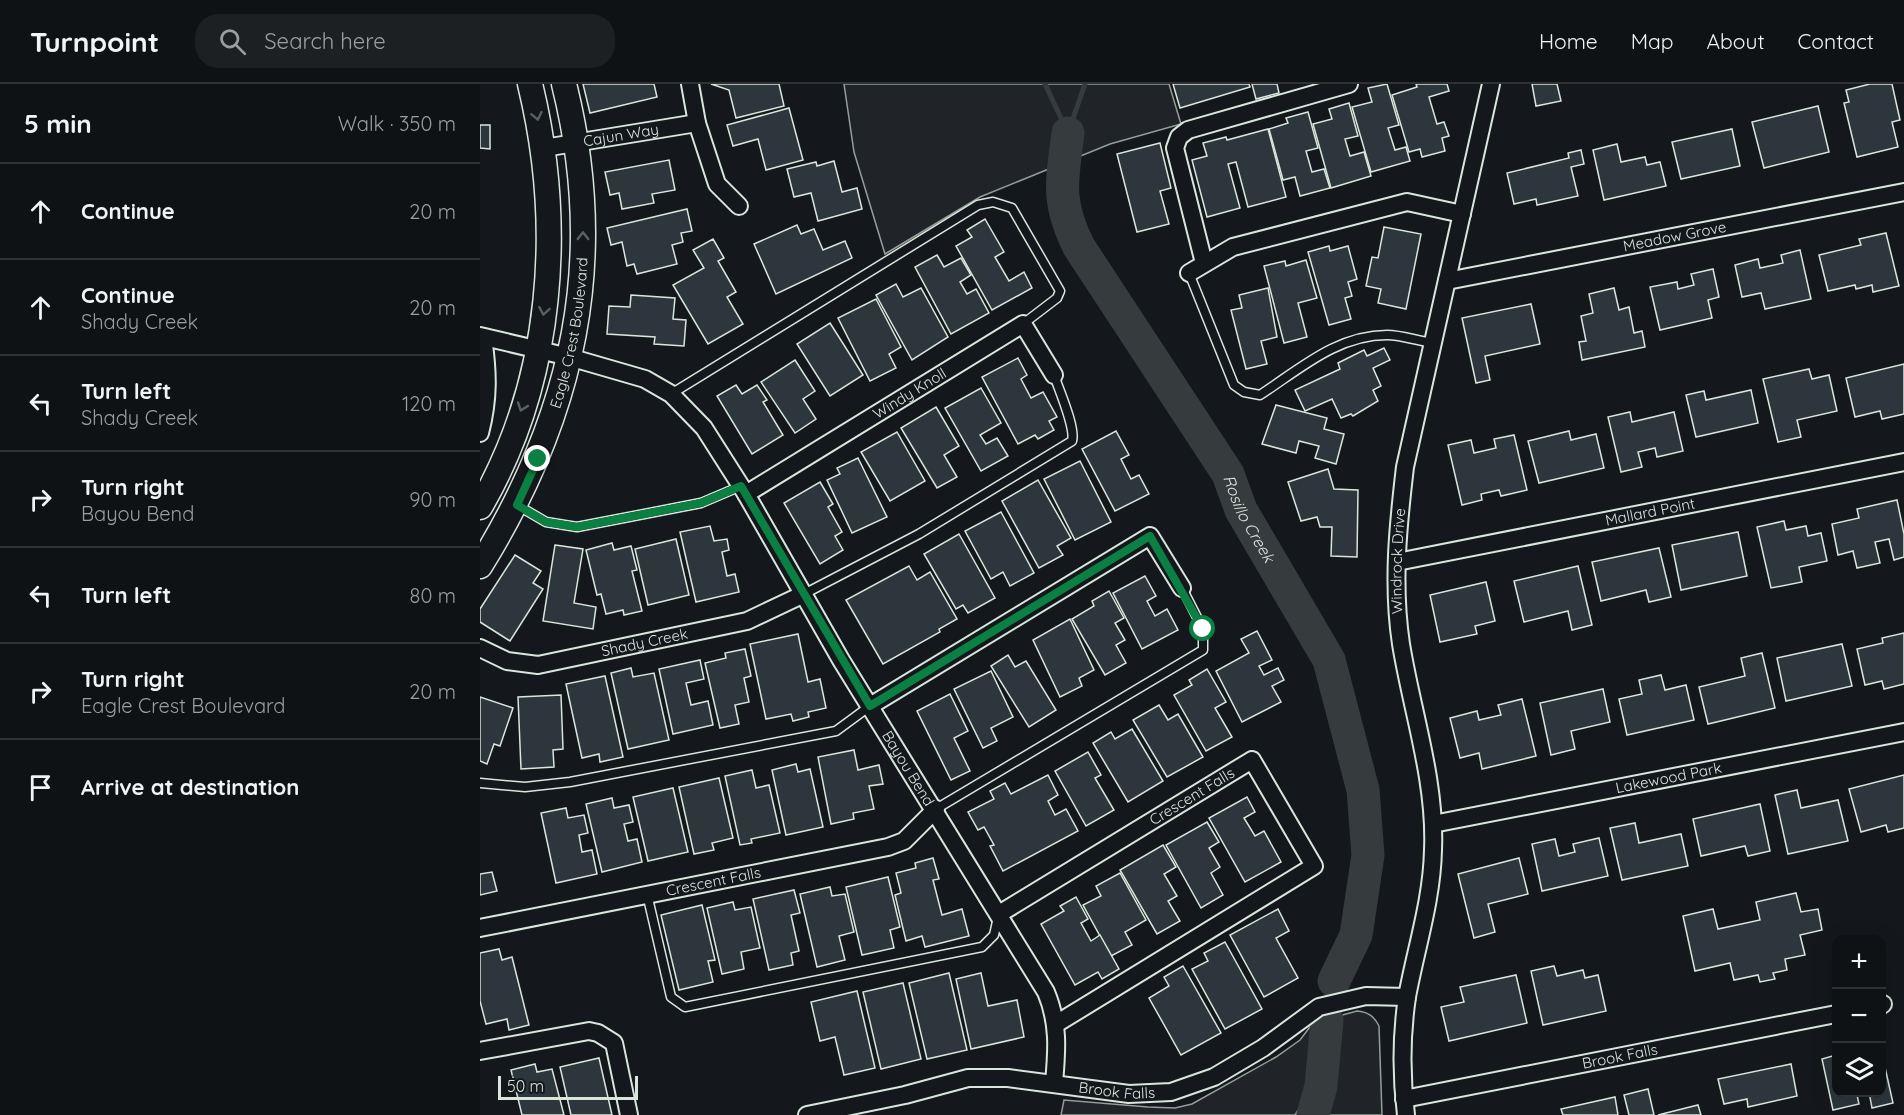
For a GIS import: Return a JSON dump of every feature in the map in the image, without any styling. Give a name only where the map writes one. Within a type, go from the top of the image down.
[{"type":"main road","name":"Eagle Crest Boulevard","points":[[480,507],[508,448],[537,351],[547,295],[551,225],[544,148],[530,84]]},
{"type":"main road","name":"Eagle Crest Boulevard","points":[[480,566],[517,505],[559,400],[570,357],[580,299],[583,188],[577,142],[564,84]]},
{"type":"street","points":[[690,84],[697,123],[717,184],[739,206]]},
{"type":"street","points":[[1204,263],[1175,148],[1179,137],[1188,130],[1349,84]]},
{"type":"street","name":"Windrock Drive","points":[[1405,1107],[1400,1064],[1407,998],[1431,879],[1433,824],[1425,764],[1401,644],[1396,595],[1397,529],[1405,467],[1491,84]]},
{"type":"street","name":"Cajun Way","points":[[544,148],[697,123]]},
{"type":"street","name":"Meadow Grove","points":[[1447,281],[1904,192]]},
{"type":"street","points":[[1190,273],[1233,247],[1407,202],[1462,214]]},
{"type":"street","points":[[1023,324],[1054,375]]},
{"type":"street","name":"Windy Knoll","points":[[744,490],[1023,324]]},
{"type":"street","points":[[480,433],[488,404],[487,364],[481,337]]},
{"type":"street","name":"Bayou Bend","points":[[481,337],[570,357],[645,379],[671,394],[704,428],[744,490],[870,706],[936,809],[1046,992],[1054,1012],[1058,1038],[1054,1083]]},
{"type":"street","name":"Mallard Point","points":[[1397,562],[1904,462]]},
{"type":"street","points":[[870,706],[1150,536],[1182,588]]},
{"type":"street","name":"Shady Creek","points":[[480,648],[507,661],[538,665],[747,621],[804,594]]},
{"type":"street","name":"Lakewood Park","points":[[1433,824],[1904,732]]},
{"type":"street","name":"Crescent Falls","points":[[999,914],[1252,760],[1314,866],[1056,1024]]},
{"type":"street","name":"Crescent Falls","points":[[480,927],[888,847],[904,841],[936,809]]},
{"type":"street","name":"Brook Falls","points":[[807,1115],[868,1109],[968,1078],[1008,1078],[1130,1094],[1171,1092],[1224,1071],[1263,1048],[1318,1007],[1366,996],[1407,998]]},
{"type":"street","name":"Brook Falls","points":[[1405,1107],[1832,1015]]},
{"type":"street","points":[[480,1051],[589,1031],[598,1033],[614,1043],[629,1115]]},
{"type":"lane","points":[[671,394],[978,205],[993,202],[1012,208],[1060,291],[1057,297],[1023,324]]},
{"type":"lane","points":[[1190,273],[1226,370],[1234,385],[1244,392],[1260,395],[1325,350],[1357,338],[1389,335],[1433,343]]},
{"type":"lane","points":[[804,594],[919,534],[1072,441],[1073,436],[1054,375]]},
{"type":"lane","points":[[517,505],[546,522],[577,527],[701,503],[744,490]]},
{"type":"lane","points":[[936,809],[1203,650],[1203,629],[1182,588]]},
{"type":"lane","points":[[480,783],[525,788],[570,782],[836,731],[870,706]]},
{"type":"lane","points":[[647,894],[671,997],[685,1007],[982,947],[994,936],[999,914]]},
{"type":"shaded area","points":[[844,84],[1169,84],[1181,124],[1110,144],[980,197],[885,254],[854,152]]},
{"type":"shaded area","points":[[1357,1011],[1370,1015],[1379,1026],[1382,1115],[1061,1115],[1064,1100],[1175,1108],[1192,1104],[1276,1057],[1300,1040],[1313,1023]]},
{"type":"shaded area","points":[[1321,1086],[1328,1094],[1327,1115],[1295,1115],[1312,1088]]},
{"type":"building","points":[[583,84],[654,84],[657,97],[590,113]]},
{"type":"building","points":[[711,84],[779,84],[784,106],[736,118],[729,90]]},
{"type":"building","points":[[1173,84],[1249,84],[1250,87],[1180,108]]},
{"type":"building","points":[[1252,84],[1277,84],[1279,93],[1256,99]]},
{"type":"building","points":[[1387,84],[1399,125],[1388,128],[1395,150],[1406,147],[1410,161],[1371,172],[1352,107],[1372,102],[1368,88]]},
{"type":"building","points":[[1416,84],[1447,84],[1449,91],[1429,97],[1437,124],[1444,122],[1449,136],[1442,138],[1445,151],[1422,157],[1420,149],[1409,152],[1392,95],[1417,87]]},
{"type":"building","points":[[1532,84],[1557,84],[1561,101],[1536,106]]},
{"type":"building","points":[[1870,84],[1892,84],[1900,120],[1892,122],[1898,147],[1857,157],[1844,103],[1849,102],[1846,90]]},
{"type":"building","points":[[1349,103],[1358,136],[1345,139],[1350,156],[1364,152],[1371,176],[1331,188],[1313,124],[1332,119],[1329,109]]},
{"type":"building","points":[[1818,106],[1829,152],[1764,168],[1752,122]]},
{"type":"building","points":[[789,108],[803,160],[766,170],[758,139],[733,146],[727,125]]},
{"type":"building","points":[[1308,112],[1318,148],[1306,151],[1312,172],[1324,169],[1330,188],[1300,196],[1295,177],[1283,180],[1269,129],[1288,123],[1286,118]]},
{"type":"building","points":[[480,125],[490,125],[490,149],[480,148]]},
{"type":"building","points":[[1268,129],[1286,197],[1248,207],[1236,162],[1228,164],[1240,208],[1207,217],[1192,160],[1207,156],[1203,143],[1226,137],[1227,140]]},
{"type":"building","points":[[1732,129],[1740,166],[1681,179],[1672,142]]},
{"type":"building","points":[[1160,143],[1171,188],[1160,191],[1169,224],[1137,232],[1117,154]]},
{"type":"building","points":[[1617,144],[1621,162],[1645,157],[1647,165],[1660,162],[1666,186],[1604,200],[1593,150]]},
{"type":"building","points":[[1581,150],[1584,164],[1571,167],[1578,196],[1537,205],[1536,199],[1514,204],[1507,173],[1569,158],[1568,153]]},
{"type":"building","points":[[669,160],[675,190],[652,194],[654,203],[622,209],[619,193],[610,195],[605,172]]},
{"type":"building","points":[[834,161],[842,192],[857,188],[862,209],[818,221],[811,193],[794,197],[787,169],[816,162],[817,166]]},
{"type":"building","points":[[687,209],[692,231],[681,233],[683,242],[672,245],[677,264],[637,274],[634,264],[627,266],[622,242],[611,245],[607,228]]},
{"type":"building","points":[[985,219],[1004,252],[995,257],[1009,281],[1024,272],[1032,288],[992,310],[956,246],[972,237],[967,230]]},
{"type":"building","points":[[797,225],[801,234],[814,229],[823,250],[845,241],[852,258],[776,294],[754,244]]},
{"type":"building","points":[[1384,227],[1421,234],[1406,309],[1378,303],[1381,289],[1366,286],[1372,257],[1378,258]]},
{"type":"building","points":[[1886,233],[1899,286],[1873,292],[1872,285],[1856,289],[1855,285],[1828,291],[1819,255],[1861,245],[1859,239]]},
{"type":"building","points":[[713,239],[724,258],[718,261],[736,292],[727,297],[743,324],[708,344],[673,285],[704,268],[693,250]]},
{"type":"building","points":[[1329,246],[1330,251],[1348,246],[1357,279],[1348,282],[1352,296],[1345,298],[1351,319],[1329,325],[1308,252]]},
{"type":"building","points":[[1800,250],[1811,299],[1765,309],[1761,293],[1742,297],[1735,265],[1758,259],[1760,268],[1783,263],[1781,255]]},
{"type":"building","points":[[937,255],[944,267],[961,258],[971,275],[960,282],[967,294],[976,289],[989,313],[951,334],[915,267]]},
{"type":"building","points":[[1306,260],[1317,298],[1298,303],[1307,337],[1284,343],[1264,266],[1285,261],[1286,266]]},
{"type":"building","points":[[1713,269],[1719,297],[1708,300],[1712,318],[1660,330],[1650,287],[1677,282],[1678,289],[1694,285],[1691,274]]},
{"type":"building","points":[[896,284],[903,297],[921,288],[948,337],[912,360],[876,295]]},
{"type":"building","points":[[1268,288],[1277,337],[1261,341],[1267,364],[1246,369],[1231,310],[1242,308],[1239,295]]},
{"type":"building","points":[[1614,288],[1619,310],[1629,307],[1634,333],[1642,331],[1645,347],[1582,360],[1579,342],[1586,341],[1581,316],[1593,313],[1589,294]]},
{"type":"building","points":[[631,295],[675,298],[673,319],[686,320],[684,346],[654,344],[655,337],[607,334],[609,306],[630,307]]},
{"type":"building","points":[[876,299],[901,347],[889,354],[896,368],[870,381],[838,318]]},
{"type":"building","points":[[1531,304],[1540,344],[1485,356],[1490,380],[1476,383],[1462,318]]},
{"type":"building","points":[[830,323],[863,375],[830,396],[797,344]]},
{"type":"building","points":[[1384,348],[1390,360],[1373,368],[1381,386],[1373,390],[1378,401],[1353,416],[1351,414],[1341,418],[1332,399],[1305,411],[1295,390],[1340,369],[1338,363],[1364,350],[1367,356]]},
{"type":"building","points":[[1018,358],[1027,375],[1021,379],[1031,398],[1043,392],[1057,417],[1049,421],[1054,430],[1038,439],[1035,435],[1018,444],[982,377]]},
{"type":"building","points":[[795,360],[815,391],[803,399],[816,419],[795,433],[761,382]]},
{"type":"building","points":[[1904,364],[1904,414],[1882,419],[1880,411],[1855,417],[1846,378]]},
{"type":"building","points":[[1809,369],[1812,379],[1829,375],[1837,411],[1797,420],[1801,437],[1778,442],[1763,379]]},
{"type":"building","points":[[736,385],[742,394],[757,385],[767,400],[763,402],[783,435],[752,454],[717,396]]},
{"type":"building","points":[[981,388],[1001,423],[980,435],[986,444],[997,438],[1008,456],[981,471],[945,408]]},
{"type":"building","points":[[1751,390],[1758,423],[1696,437],[1686,395],[1704,391],[1706,400]]},
{"type":"building","points":[[1276,405],[1327,418],[1324,429],[1344,434],[1336,464],[1315,458],[1319,446],[1299,441],[1296,453],[1262,444]]},
{"type":"building","points":[[936,407],[959,446],[944,455],[957,477],[937,488],[901,428]]},
{"type":"building","points":[[1630,412],[1632,422],[1674,412],[1683,451],[1657,457],[1655,448],[1638,452],[1642,467],[1621,472],[1608,417]]},
{"type":"building","points":[[1116,431],[1129,455],[1121,459],[1131,479],[1139,475],[1149,494],[1115,511],[1082,449]]},
{"type":"building","points":[[1569,431],[1571,440],[1596,434],[1604,468],[1539,483],[1528,441]]},
{"type":"building","points":[[897,432],[925,481],[890,501],[861,452]]},
{"type":"building","points":[[1514,435],[1527,490],[1501,496],[1499,490],[1481,494],[1482,500],[1462,505],[1448,445],[1471,440],[1474,453],[1496,448],[1494,439]]},
{"type":"building","points":[[858,458],[887,517],[852,533],[827,480],[840,474],[837,468]]},
{"type":"building","points":[[1080,461],[1111,522],[1075,540],[1044,479]]},
{"type":"building","points":[[1328,469],[1334,489],[1358,490],[1357,557],[1331,556],[1332,527],[1320,527],[1317,517],[1301,521],[1288,482]]},
{"type":"building","points":[[1038,480],[1071,538],[1057,546],[1063,555],[1039,568],[1002,501]]},
{"type":"building","points":[[820,482],[833,504],[828,507],[842,532],[835,536],[843,550],[820,564],[784,503]]},
{"type":"building","points":[[1897,500],[1904,534],[1904,557],[1894,560],[1889,539],[1875,542],[1880,563],[1857,568],[1853,551],[1838,555],[1832,524],[1859,518],[1857,509]]},
{"type":"building","points":[[1001,512],[1034,573],[1010,586],[1003,572],[991,579],[965,531]]},
{"type":"building","points":[[1784,521],[1786,530],[1806,526],[1808,536],[1821,533],[1827,561],[1799,567],[1802,582],[1771,588],[1757,527]]},
{"type":"building","points":[[710,526],[714,541],[727,539],[729,550],[722,552],[727,576],[735,574],[739,592],[696,602],[680,532]]},
{"type":"building","points":[[1738,532],[1747,576],[1681,590],[1672,545]]},
{"type":"building","points":[[959,534],[995,598],[968,613],[963,605],[956,609],[924,554]]},
{"type":"building","points":[[676,539],[689,595],[648,605],[635,549]]},
{"type":"building","points":[[612,543],[614,550],[631,546],[637,570],[632,571],[642,611],[624,615],[623,610],[606,614],[601,594],[597,595],[586,550]]},
{"type":"building","points":[[555,545],[583,549],[574,603],[596,607],[593,629],[543,621]]},
{"type":"building","points":[[1659,548],[1671,597],[1649,602],[1646,590],[1601,601],[1592,562]]},
{"type":"building","points":[[515,555],[541,571],[533,583],[543,589],[510,641],[480,622],[480,609]]},
{"type":"building","points":[[909,566],[917,580],[930,572],[957,619],[939,629],[940,632],[883,664],[846,600]]},
{"type":"building","points":[[1578,566],[1592,625],[1572,630],[1568,611],[1524,622],[1514,581]]},
{"type":"building","points":[[1145,576],[1156,596],[1147,601],[1155,616],[1167,609],[1178,630],[1142,649],[1113,593]]},
{"type":"building","points":[[1486,582],[1495,621],[1475,626],[1477,634],[1440,642],[1430,595]]},
{"type":"building","points":[[1109,591],[1124,618],[1115,623],[1125,640],[1116,645],[1126,663],[1105,675],[1072,619],[1094,606],[1092,601]]},
{"type":"building","points":[[1070,619],[1094,670],[1079,678],[1082,686],[1060,697],[1033,640]]},
{"type":"building","points":[[1257,631],[1272,660],[1259,666],[1264,675],[1278,668],[1284,680],[1272,686],[1281,702],[1242,722],[1216,671],[1249,653],[1241,639]]},
{"type":"building","points":[[1904,633],[1904,684],[1884,689],[1882,681],[1865,685],[1857,649],[1883,643],[1882,638]]},
{"type":"building","points":[[798,634],[808,682],[820,679],[826,708],[808,712],[809,717],[793,721],[791,714],[766,719],[750,644]]},
{"type":"building","points":[[1842,644],[1852,686],[1786,701],[1777,658]]},
{"type":"building","points":[[745,649],[751,676],[744,678],[749,702],[735,705],[739,724],[720,728],[705,663],[726,658],[725,653]]},
{"type":"building","points":[[1762,653],[1775,708],[1708,724],[1699,687],[1745,676],[1741,658]]},
{"type":"building","points":[[1008,655],[1015,667],[1026,661],[1056,710],[1029,727],[991,666]]},
{"type":"building","points":[[700,660],[704,679],[686,683],[691,705],[708,701],[713,725],[673,734],[659,669]]},
{"type":"building","points":[[631,668],[633,677],[654,673],[669,740],[628,749],[611,673]]},
{"type":"building","points":[[1207,669],[1226,702],[1215,708],[1232,737],[1206,751],[1174,695],[1192,685],[1189,680]]},
{"type":"building","points":[[991,671],[1013,717],[991,728],[997,741],[983,748],[954,689]]},
{"type":"building","points":[[1661,675],[1665,690],[1686,685],[1694,720],[1627,735],[1619,699],[1642,694],[1639,680]]},
{"type":"building","points":[[605,676],[623,757],[600,762],[599,754],[582,758],[566,684]]},
{"type":"building","points":[[1603,689],[1610,722],[1571,731],[1575,749],[1551,755],[1540,703]]},
{"type":"building","points":[[950,694],[968,731],[954,738],[970,771],[951,780],[917,711]]},
{"type":"building","points":[[561,695],[563,749],[553,750],[554,767],[521,769],[518,697]]},
{"type":"building","points":[[480,697],[513,708],[500,746],[494,744],[487,764],[480,761]]},
{"type":"building","points":[[1522,699],[1536,756],[1482,769],[1479,753],[1460,758],[1450,718],[1477,711],[1479,720],[1501,715],[1498,705]]},
{"type":"building","points":[[1159,705],[1168,720],[1178,714],[1203,757],[1167,777],[1133,720]]},
{"type":"building","points":[[1132,729],[1163,781],[1128,802],[1093,743],[1111,732],[1115,739]]},
{"type":"building","points":[[854,750],[858,770],[879,765],[883,784],[869,786],[874,809],[853,813],[854,819],[831,824],[818,757]]},
{"type":"building","points":[[1088,752],[1101,775],[1095,778],[1114,810],[1086,826],[1055,771]]},
{"type":"building","points":[[796,764],[798,772],[810,769],[823,827],[786,835],[772,770]]},
{"type":"building","points":[[752,770],[756,788],[769,785],[780,833],[751,839],[752,843],[740,845],[725,776]]},
{"type":"building","points":[[1048,775],[1058,795],[1048,801],[1055,815],[1066,809],[1078,831],[1003,871],[990,846],[994,845],[984,827],[978,830],[968,812],[994,799],[990,791],[1005,783],[1011,794]]},
{"type":"building","points":[[1904,775],[1904,828],[1888,832],[1886,825],[1861,832],[1849,789]]},
{"type":"building","points":[[719,778],[733,838],[712,843],[714,850],[694,854],[679,787]]},
{"type":"building","points":[[673,788],[688,852],[648,861],[633,797]]},
{"type":"building","points":[[1797,790],[1801,808],[1838,800],[1848,841],[1788,854],[1775,795]]},
{"type":"building","points":[[1247,797],[1255,812],[1244,818],[1255,836],[1264,831],[1281,862],[1245,882],[1209,818]]},
{"type":"building","points":[[612,798],[614,808],[629,805],[633,822],[624,824],[628,841],[637,839],[642,862],[602,872],[586,804]]},
{"type":"building","points":[[1760,804],[1770,851],[1748,856],[1745,846],[1701,856],[1693,819]]},
{"type":"building","points":[[566,808],[568,818],[584,815],[588,833],[579,835],[582,852],[592,850],[597,874],[556,883],[541,813]]},
{"type":"building","points":[[1207,822],[1219,842],[1209,848],[1220,867],[1211,873],[1223,895],[1201,908],[1166,845]]},
{"type":"building","points":[[1635,823],[1639,843],[1681,834],[1688,866],[1622,880],[1610,828]]},
{"type":"building","points":[[1599,838],[1608,876],[1542,891],[1532,844],[1555,839],[1559,856],[1575,852],[1573,844]]},
{"type":"building","points":[[1163,845],[1176,867],[1164,874],[1177,896],[1168,901],[1180,921],[1157,934],[1120,870]]},
{"type":"building","points":[[933,858],[939,879],[933,880],[942,915],[962,909],[969,936],[925,947],[922,936],[906,941],[895,895],[901,893],[896,873],[916,868],[915,863]]},
{"type":"building","points":[[1519,858],[1528,894],[1488,904],[1495,932],[1474,938],[1458,874]]},
{"type":"building","points":[[492,872],[497,891],[480,895],[480,874]]},
{"type":"building","points":[[1120,873],[1146,920],[1125,932],[1132,945],[1111,956],[1083,905],[1101,896],[1096,886]]},
{"type":"building","points":[[888,877],[900,927],[890,930],[894,948],[862,955],[846,887]]},
{"type":"building","points":[[830,887],[832,896],[845,894],[854,932],[839,936],[845,960],[817,967],[800,894]]},
{"type":"building","points":[[794,890],[800,913],[791,915],[799,951],[791,953],[793,965],[769,970],[753,899]]},
{"type":"building","points":[[1796,893],[1801,912],[1818,909],[1822,930],[1800,935],[1805,955],[1785,959],[1787,970],[1773,973],[1775,979],[1760,982],[1758,975],[1734,980],[1730,963],[1695,971],[1683,916],[1713,909],[1718,929],[1760,920],[1756,902]]},
{"type":"building","points":[[1076,897],[1088,919],[1081,923],[1091,941],[1100,935],[1119,969],[1102,979],[1098,972],[1075,985],[1041,924],[1064,911],[1060,906]]},
{"type":"building","points":[[733,902],[735,910],[751,907],[760,948],[741,952],[744,969],[722,974],[707,908]]},
{"type":"building","points":[[702,905],[715,960],[708,961],[713,982],[679,990],[661,915]]},
{"type":"building","points":[[1278,909],[1289,931],[1276,938],[1298,978],[1264,997],[1230,935]]},
{"type":"building","points":[[1225,942],[1262,1009],[1225,1029],[1192,969],[1208,961],[1204,953]]},
{"type":"building","points":[[499,949],[502,960],[512,957],[529,1025],[509,1030],[507,1019],[486,1024],[480,1001],[480,953]]},
{"type":"building","points":[[1183,966],[1221,1033],[1181,1055],[1149,998],[1169,986],[1164,977]]},
{"type":"building","points":[[1554,966],[1557,976],[1583,970],[1585,978],[1598,975],[1606,1011],[1543,1025],[1531,971]]},
{"type":"building","points":[[949,973],[967,1050],[927,1059],[909,983]]},
{"type":"building","points":[[981,973],[988,1006],[1017,1000],[1024,1037],[971,1049],[956,979]]},
{"type":"building","points":[[1516,975],[1527,1023],[1449,1041],[1441,1007],[1464,1002],[1460,987]]},
{"type":"building","points":[[903,983],[921,1059],[881,1069],[863,992]]},
{"type":"building","points":[[857,991],[875,1068],[844,1075],[835,1037],[820,1041],[811,1002]]},
{"type":"building","points":[[1832,1056],[1832,1097],[1857,1097],[1859,1104],[1833,1110],[1822,1059]]},
{"type":"building","points":[[599,1058],[612,1115],[571,1115],[560,1067]]},
{"type":"building","points":[[535,1064],[537,1072],[552,1069],[564,1115],[522,1115],[511,1070]]},
{"type":"building","points":[[1791,1064],[1797,1096],[1748,1107],[1747,1099],[1724,1104],[1718,1079]]},
{"type":"building","points":[[1886,1072],[1893,1103],[1872,1108],[1870,1097],[1886,1097]]},
{"type":"building","points":[[1648,1089],[1654,1115],[1629,1115],[1624,1095]]},
{"type":"building","points":[[1615,1097],[1618,1115],[1563,1115],[1561,1109]]},
{"type":"building","points":[[1698,1105],[1701,1115],[1658,1115]]},
{"type":"waterway","name":"Rosillo Creek","points":[[1045,84],[1068,133]]},
{"type":"waterway","points":[[1068,133],[1085,84]]},
{"type":"waterway","name":"Rosillo Creek","points":[[1068,133],[1063,178],[1064,203],[1079,247],[1228,474],[1241,510],[1329,660],[1363,790],[1368,855],[1356,935],[1334,981]]},
{"type":"waterway","name":"Rosillo Creek","points":[[1313,1115],[1321,1086],[1327,1020]]},
{"type":"route","points":[[538,459],[517,505],[546,522],[577,527],[633,518],[701,503],[741,486],[870,706],[1150,536],[1182,588],[1203,629]]}]
